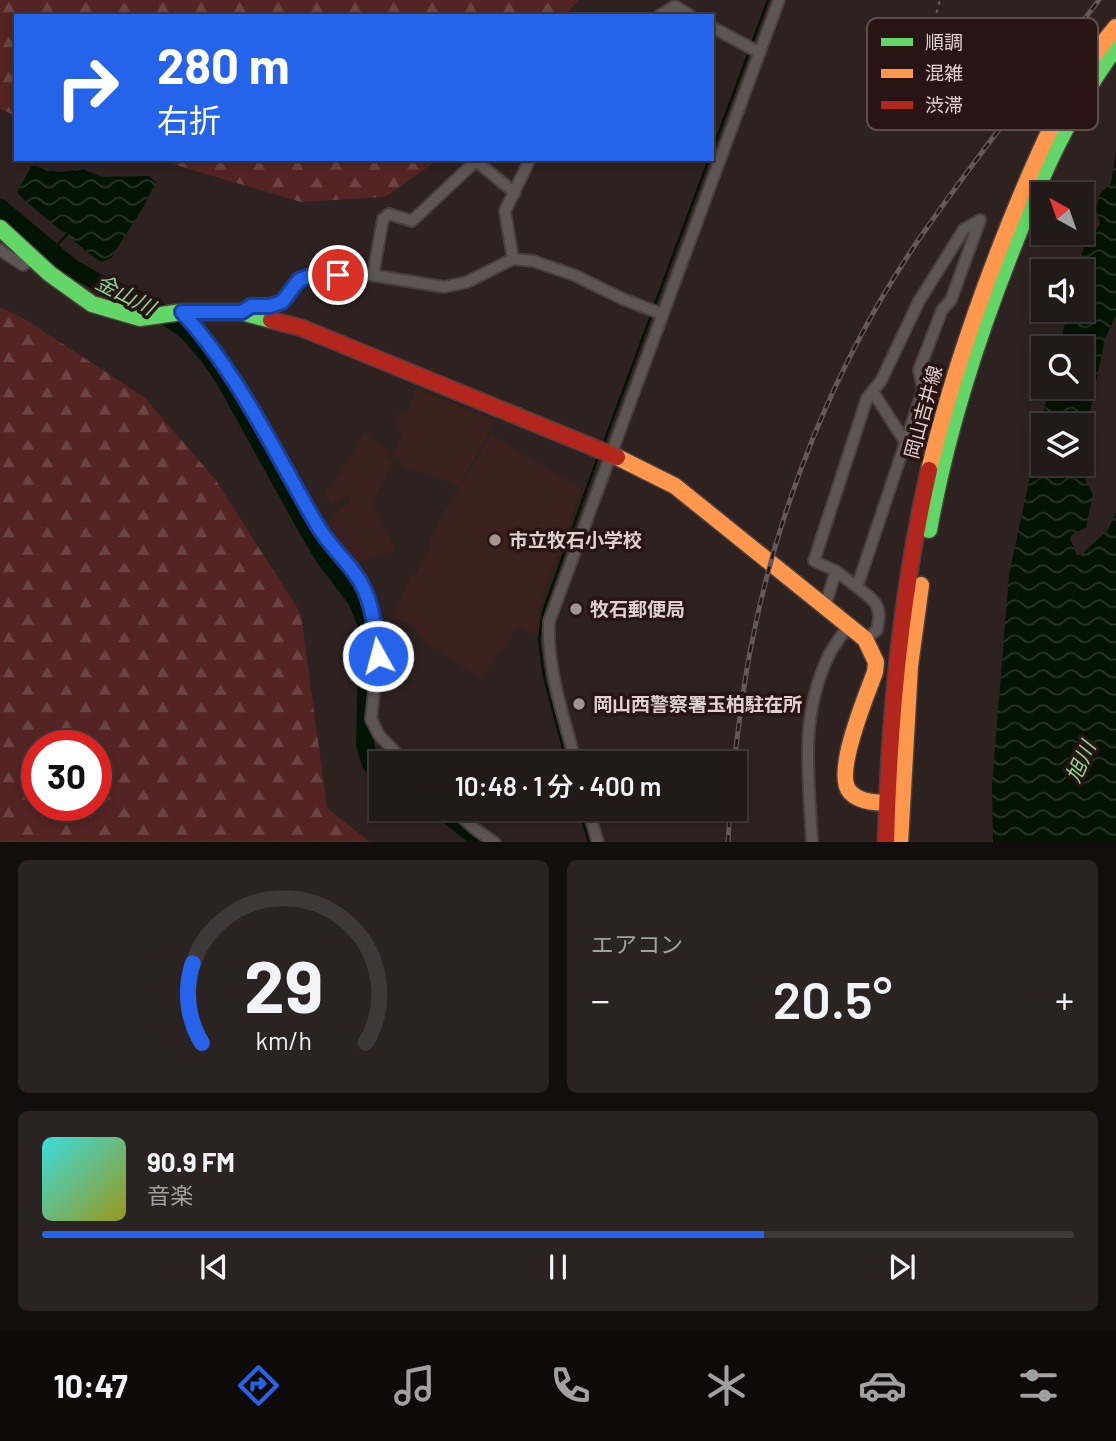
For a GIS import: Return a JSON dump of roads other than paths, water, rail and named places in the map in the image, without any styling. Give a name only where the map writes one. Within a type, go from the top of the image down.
[{"type":"main road","name":"岡山吉井線","points":[[1098,49],[1116,27]]},
{"type":"main road","name":"岡山吉井線","points":[[1098,73],[1116,47]]},
{"type":"main road","name":"岡山吉井線","points":[[900,842],[894,803],[896,668],[923,498],[951,387],[989,274],[1048,130]]},
{"type":"main road","name":"岡山吉井線","points":[[886,842],[894,803],[932,517],[960,400],[1000,279],[1062,130]]},
{"type":"main road","points":[[0,228],[72,292],[92,304],[140,318],[171,314],[242,312],[302,328],[604,451],[675,486],[865,639],[876,662],[875,672],[850,748],[844,779],[847,788],[861,799],[894,803]]},
{"type":"street","points":[[714,155],[753,49],[779,0]]},
{"type":"street","points":[[662,14],[678,3]]},
{"type":"street","points":[[714,28],[753,49]]},
{"type":"street","points":[[373,275],[383,219],[389,214],[412,221],[476,161]]},
{"type":"street","points":[[478,161],[515,193]]},
{"type":"street","points":[[513,259],[505,211],[529,161]]},
{"type":"street","points":[[573,751],[554,678],[548,644],[549,622],[604,451],[712,161]]},
{"type":"street","points":[[857,587],[923,390],[919,370],[942,310],[951,300],[980,220],[964,229],[919,301],[881,382],[867,398],[814,561],[836,571],[874,601],[879,609],[877,630],[865,639]]},
{"type":"street","points":[[0,250],[23,265],[33,259]]},
{"type":"street","points":[[242,312],[251,306],[270,306],[282,302],[299,280],[310,276],[373,275],[444,287],[467,282],[513,259],[533,261],[574,275],[656,312]]},
{"type":"street","points":[[171,314],[200,332],[237,387],[320,530],[362,584],[375,628],[378,656],[371,719],[379,735],[394,751]]},
{"type":"street","points":[[873,392],[905,440]]},
{"type":"street","points":[[825,606],[836,571]]},
{"type":"street","points":[[812,842],[806,760],[808,723],[817,686],[829,654],[849,625]]},
{"type":"street","points":[[466,821],[495,842]]},
{"type":"street","points":[[592,821],[598,842]]},
{"type":"water","points":[[1116,152],[1116,315],[1105,339],[1094,392],[1094,336],[1062,336],[1065,322],[1094,322],[1094,259],[1081,259],[1084,245],[1094,245],[1094,233],[1100,224],[1096,209],[1100,194],[1111,183]]},
{"type":"water","points":[[34,166],[58,172],[83,169],[103,177],[149,176],[156,182],[111,258],[102,262],[17,192]]},
{"type":"water","points":[[1046,399],[1093,399],[1090,413],[1043,413]]},
{"type":"water","name":"旭川","points":[[1031,472],[1031,476],[1083,476],[1093,494],[1086,528],[1074,533],[1070,538],[1077,555],[1082,554],[1108,530],[1116,512],[1116,842],[993,842],[992,786],[1009,575]]},
{"type":"waterway","points":[[751,46],[768,0]]},
{"type":"waterway","points":[[714,146],[749,52]]},
{"type":"waterway","points":[[654,307],[708,161]]},
{"type":"waterway","name":"金山川","points":[[0,208],[72,268],[108,288],[149,304],[188,332],[225,380],[324,557],[356,599],[368,627],[365,745],[369,758]]},
{"type":"waterway","points":[[52,251],[68,233]]},
{"type":"waterway","points":[[603,445],[652,313]]},
{"type":"waterway","points":[[564,751],[544,677],[539,640],[543,612],[599,454]]},
{"type":"waterway","name":"金山川","points":[[456,821],[482,842]]},
{"type":"waterway","points":[[583,821],[589,842]]},
{"type":"railway","points":[[1085,18],[1099,0]]},
{"type":"railway","points":[[736,751],[751,647],[763,594],[794,488],[814,436],[836,385],[888,288],[917,242],[999,130]]},
{"type":"railway","points":[[728,842],[729,821]]},
{"type":"place","name":"市立牧石小学校","points":[[495,540]]},
{"type":"place","name":"牧石郵便局","points":[[576,609]]},
{"type":"place","name":"岡山西警察署玉柏駐在所","points":[[579,704]]}]
